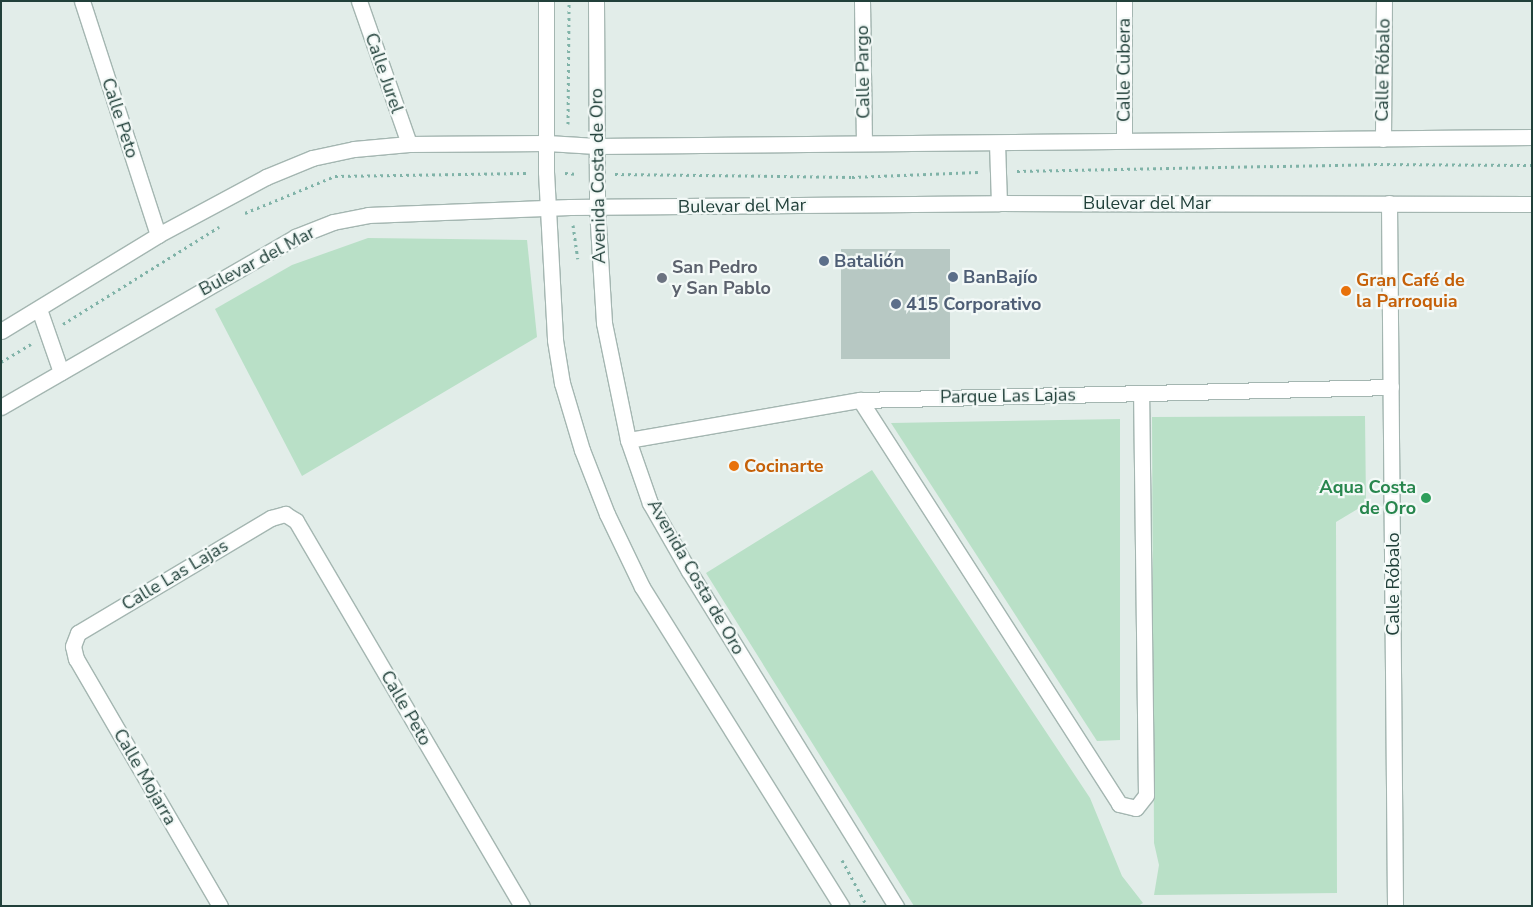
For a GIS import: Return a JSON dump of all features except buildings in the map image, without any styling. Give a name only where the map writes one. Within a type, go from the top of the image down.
[{"type":"street","name":"Calle Peto","points":[[82,1],[158,236]]},
{"type":"street","name":"Calle Jurel","points":[[359,1],[409,144]]},
{"type":"street","points":[[546,1],[548,208],[555,340],[562,383],[582,450],[606,514],[642,587],[841,906]]},
{"type":"street","name":"Avenida Costa de Oro","points":[[596,1],[597,208],[604,323],[628,440],[650,503],[689,571],[896,906]]},
{"type":"street","name":"Calle Pargo","points":[[862,1],[864,143]]},
{"type":"street","name":"Calle Cubera","points":[[1124,1],[1124,140]]},
{"type":"street","name":"Calle Róbalo","points":[[1383,139],[1384,1]]},
{"type":"street","points":[[1,331],[158,236],[266,177],[312,158],[354,149],[409,144],[547,143],[596,146],[1532,137]]},
{"type":"street","points":[[997,143],[999,203]]},
{"type":"street","name":"Bulevar del Mar","points":[[1,407],[295,236],[333,222],[368,215],[570,207],[999,203],[1532,204]]},
{"type":"street","name":"Calle Róbalo","points":[[1389,203],[1395,906]]},
{"type":"street","points":[[39,309],[61,372]]},
{"type":"street","name":"Parque Las Lajas","points":[[628,440],[860,400],[1391,388]]},
{"type":"street","points":[[860,400],[1119,804],[1136,808],[1146,795],[1141,393]]},
{"type":"street","name":"Calle Peto","points":[[285,514],[296,521],[522,906]]},
{"type":"street","name":"Calle Las Lajas","points":[[73,646],[78,633],[271,518],[285,514]]},
{"type":"street","name":"Calle Mojarra","points":[[73,646],[76,659],[220,906]]},
{"type":"path","points":[[569,1],[568,145],[570,207],[580,266]]},
{"type":"path","points":[[839,855],[867,906]]},
{"type":"green space","points":[[368,238],[527,240],[537,337],[302,476],[215,309],[292,265]]},
{"type":"green space","points":[[1365,416],[1366,504],[1336,522],[1337,893],[1154,895],[1159,865],[1154,843],[1152,417]]},
{"type":"green space","points":[[1120,419],[1120,740],[1097,741],[891,423]]},
{"type":"green space","points":[[872,470],[1090,798],[1122,876],[1143,903],[1138,906],[914,906],[706,573]]},
{"type":"place","name":"Batalión","points":[[824,261]]},
{"type":"place","name":"BanBajío","points":[[953,277]]},
{"type":"place","name":"San Pedro y San Pablo","points":[[662,278]]},
{"type":"place","name":"Gran Café de la Parroquia","points":[[1346,291]]},
{"type":"place","name":"415 Corporativo","points":[[896,304]]},
{"type":"place","name":"Cocinarte","points":[[734,466]]},
{"type":"place","name":"Aqua Costa de Oro","points":[[1426,498]]}]
